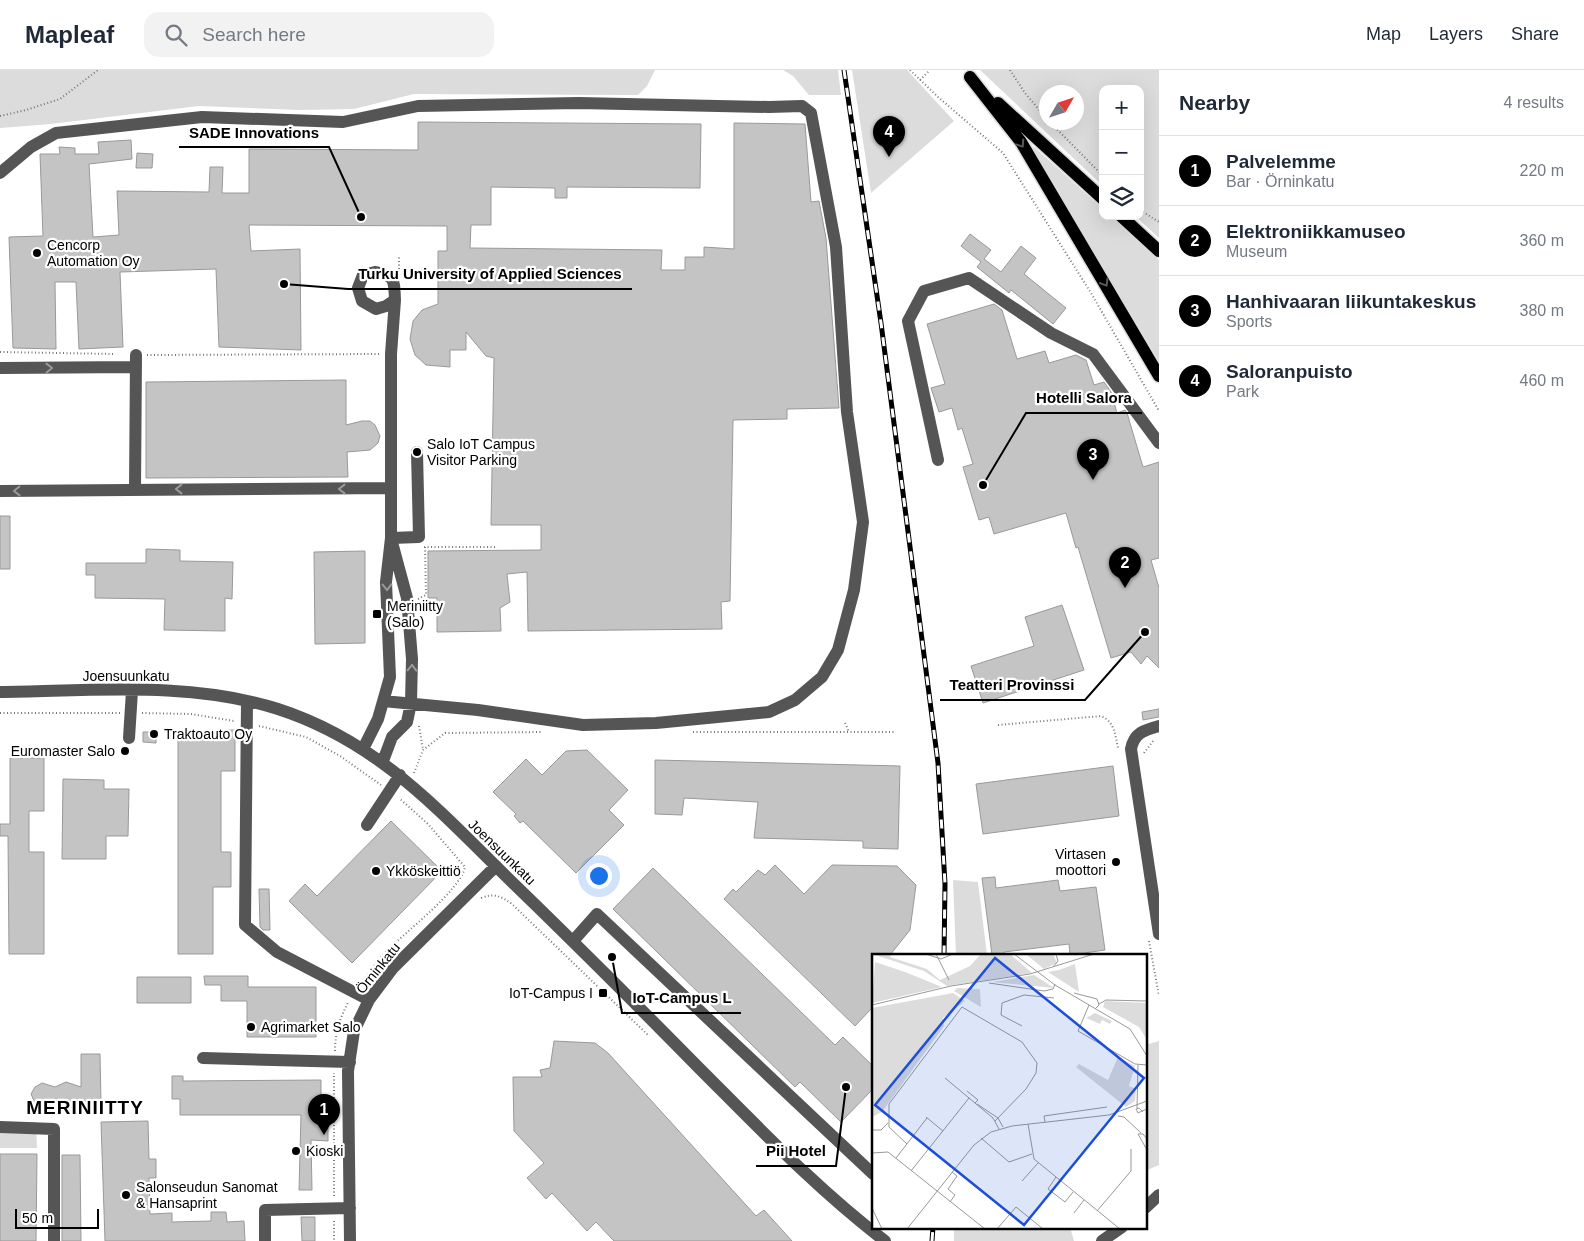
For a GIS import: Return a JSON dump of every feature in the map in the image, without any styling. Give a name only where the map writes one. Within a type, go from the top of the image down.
[{"type":"main road","points":[[966,74],[1099,196]]},
{"type":"main road","points":[[966,74],[1021,142],[1159,376]]},
{"type":"main road","points":[[1125,220],[1159,251]]},
{"type":"street","points":[[0,173],[31,147],[56,133],[202,117],[343,122],[418,106],[579,103],[802,106],[811,113],[836,248],[847,412],[863,522],[854,590],[838,650],[822,677],[795,700],[769,712],[656,722],[583,725],[383,701]]},
{"type":"street","points":[[938,460],[908,321],[924,291],[969,278],[1052,332],[1093,354],[1159,443]]},
{"type":"street","points":[[363,749],[378,719],[390,670],[386,582],[391,538],[391,354],[395,300]]},
{"type":"street","points":[[0,368],[136,361],[135,489]]},
{"type":"street","points":[[391,538],[419,537],[417,452]]},
{"type":"street","points":[[0,491],[391,488]]},
{"type":"street","points":[[383,761],[392,737],[407,722],[412,659],[408,598],[391,538]]},
{"type":"street","points":[[130,738],[132,691]]},
{"type":"street","name":"Joensuunkatu","points":[[0,692],[189,692],[247,701],[316,723],[383,761],[405,779],[573,941],[801,1170],[852,1216],[885,1241]]},
{"type":"street","points":[[247,701],[245,925],[277,952],[369,1000]]},
{"type":"street","points":[[1159,726],[1146,729],[1135,736],[1131,749],[1132,766],[1159,934]]},
{"type":"street","points":[[367,825],[390,791],[405,779]]},
{"type":"street","name":"Örninkatu","points":[[350,1241],[350,1062],[354,1031],[369,1000],[393,968],[496,866]]},
{"type":"street","points":[[573,941],[597,914],[872,1173]]},
{"type":"street","points":[[203,1058],[350,1062]]},
{"type":"street","points":[[0,1127],[54,1129],[54,1241]]},
{"type":"street","points":[[1146,1207],[1159,1195]]},
{"type":"street","points":[[265,1241],[265,1210],[350,1208]]},
{"type":"street","points":[[1102,1241],[1121,1228]]},
{"type":"path","points":[[0,116],[60,99],[98,70]]},
{"type":"path","points":[[910,70],[1003,153],[1091,293],[1159,411]]},
{"type":"path","points":[[920,80],[930,70]]},
{"type":"path","points":[[1010,70],[1039,110]]},
{"type":"path","points":[[1058,130],[1102,175]]},
{"type":"path","points":[[1144,213],[1159,222]]},
{"type":"path","points":[[0,352],[116,354]]},
{"type":"path","points":[[136,361],[391,354]]},
{"type":"path","points":[[418,599],[426,595],[424,547],[496,547]]},
{"type":"path","points":[[0,713],[191,714],[246,723],[306,737],[340,756],[390,791],[428,824],[460,859],[465,867],[463,876],[385,953],[355,992],[341,1015],[334,1040],[334,1241]]},
{"type":"path","points":[[998,725],[1101,716],[1107,718],[1113,726],[1118,748]]},
{"type":"path","points":[[845,723],[848,732]]},
{"type":"path","points":[[405,779],[423,750],[445,733],[552,732]]},
{"type":"path","points":[[690,732],[896,732]]},
{"type":"path","points":[[1132,766],[1144,765],[1145,749],[1159,738]]},
{"type":"path","points":[[452,888],[462,899]]},
{"type":"path","points":[[479,899],[489,895],[500,896],[512,904],[653,1039]]},
{"type":"shaded area","points":[[0,70],[655,70],[647,86],[638,95],[414,94],[354,109],[301,110],[199,106],[51,124],[0,128]]},
{"type":"shaded area","points":[[783,70],[838,70],[841,95],[809,95],[793,76]]},
{"type":"shaded area","points":[[852,70],[907,70],[954,121],[871,193]]},
{"type":"shaded area","points":[[980,70],[1159,70],[1159,238],[1139,220],[1144,220],[1144,85],[1099,85],[1099,182],[1044,130],[1084,130],[1084,85],[1039,85],[1039,126]]},
{"type":"shaded area","points":[[1034,147],[1099,205],[1099,220],[1114,220],[1159,260],[1159,361],[1032,149]]},
{"type":"shaded area","points":[[953,880],[978,882],[987,954],[956,954]]},
{"type":"shaded area","points":[[1159,1041],[1159,1165],[1146,1171],[1146,1045]]},
{"type":"shaded area","points":[[0,1122],[36,1122],[37,1148],[0,1148]]},
{"type":"shaded area","points":[[954,1228],[1070,1228],[1074,1241],[954,1241]]},
{"type":"building","points":[[418,122],[701,124],[700,188],[567,187],[567,198],[555,198],[555,188],[491,187],[491,225],[471,225],[470,248],[662,250],[661,270],[685,270],[685,257],[704,257],[704,247],[734,249],[734,123],[805,124],[811,202],[819,201],[826,238],[839,408],[787,409],[787,419],[733,420],[730,601],[721,602],[722,629],[528,631],[527,572],[507,574],[510,602],[500,608],[501,631],[437,632],[437,598],[428,598],[428,551],[541,550],[541,525],[491,525],[494,358],[486,356],[466,332],[466,350],[450,350],[450,367],[426,365],[415,355],[410,339],[413,321],[422,310],[438,304],[438,251],[447,251],[447,226],[249,225],[251,251],[300,249],[301,350],[219,347],[216,269],[120,272],[123,347],[79,349],[76,282],[55,282],[56,349],[13,348],[9,237],[43,236],[40,154],[60,154],[59,147],[75,148],[75,154],[99,154],[98,142],[131,140],[132,159],[89,164],[93,237],[119,235],[117,191],[209,192],[210,167],[223,167],[222,193],[249,193],[249,149],[418,150]]},
{"type":"building","points":[[137,153],[153,154],[152,168],[136,168]]},
{"type":"building","points":[[970,234],[991,250],[984,259],[1001,272],[1021,246],[1036,258],[1024,274],[1066,308],[1053,324],[1011,290],[1009,293],[977,267],[981,262],[961,246]]},
{"type":"building","points":[[994,304],[1002,310],[1017,359],[1045,351],[1049,363],[1076,355],[1086,360],[1094,385],[1104,382],[1111,392],[1117,413],[1125,410],[1127,413],[1143,467],[1159,462],[1159,558],[1151,560],[1159,588],[1159,668],[1147,656],[1141,664],[1131,652],[1111,658],[1066,513],[994,534],[989,517],[979,520],[963,467],[973,464],[962,428],[958,430],[952,408],[939,412],[931,388],[945,384],[927,324]]},
{"type":"building","points":[[346,380],[346,425],[370,421],[375,425],[380,436],[378,443],[370,450],[347,452],[348,477],[146,478],[146,382]]},
{"type":"building","points":[[0,516],[10,516],[10,569],[0,569]]},
{"type":"building","points":[[146,549],[180,550],[180,561],[233,562],[232,599],[225,598],[225,631],[164,630],[165,599],[95,598],[95,575],[86,575],[86,563],[146,563]]},
{"type":"building","points":[[365,551],[365,643],[315,644],[314,552]]},
{"type":"building","points":[[1062,605],[1084,670],[983,703],[971,666],[1034,646],[1025,617]]},
{"type":"building","points":[[1159,709],[1159,717],[1143,720],[1142,712]]},
{"type":"building","points":[[235,730],[235,771],[221,771],[221,852],[231,852],[231,887],[213,887],[213,954],[178,954],[178,731]]},
{"type":"building","points":[[143,732],[156,732],[156,743],[143,742]]},
{"type":"building","points":[[587,750],[628,790],[609,810],[624,825],[576,873],[523,821],[520,823],[514,816],[516,814],[493,792],[526,759],[542,775],[566,751]]},
{"type":"building","points":[[10,758],[44,758],[44,811],[29,811],[29,852],[44,852],[44,954],[9,954],[8,836],[0,836],[0,824],[10,824]]},
{"type":"building","points":[[655,760],[900,766],[898,849],[863,848],[863,841],[754,838],[758,802],[684,798],[682,815],[655,814]]},
{"type":"building","points":[[1113,766],[1119,816],[983,834],[976,784]]},
{"type":"building","points":[[63,779],[104,780],[104,789],[129,789],[128,836],[106,836],[106,859],[62,859]]},
{"type":"building","points":[[391,821],[442,871],[352,963],[289,901],[305,884],[317,896]]},
{"type":"building","points":[[775,865],[804,894],[832,865],[897,866],[916,885],[910,930],[891,954],[872,954],[872,1008],[855,1026],[724,899],[733,889],[736,892],[758,870],[765,875]]},
{"type":"building","points":[[653,868],[835,1045],[843,1037],[872,1065],[872,1090],[841,1122],[800,1082],[795,1087],[613,909]]},
{"type":"building","points":[[995,877],[996,888],[1058,880],[1060,891],[1096,887],[1105,950],[1070,954],[1069,944],[1004,952],[1005,954],[992,954],[982,878]]},
{"type":"building","points":[[259,889],[269,889],[270,930],[263,930],[260,927]]},
{"type":"building","points":[[204,976],[248,976],[248,987],[316,987],[316,1037],[247,1037],[247,1001],[221,1001],[221,985],[205,985]]},
{"type":"building","points":[[137,977],[191,977],[191,1003],[137,1003]]},
{"type":"building","points":[[554,1041],[595,1043],[608,1053],[756,1216],[764,1210],[792,1241],[614,1241],[596,1222],[587,1231],[552,1193],[546,1199],[527,1178],[544,1163],[514,1131],[513,1077],[542,1077],[540,1070],[550,1068]]},
{"type":"building","points":[[81,1054],[100,1054],[101,1104],[81,1104],[81,1099],[66,1105],[56,1099],[42,1105],[34,1101],[31,1094],[35,1087],[42,1083],[55,1087],[66,1082],[81,1087]]},
{"type":"building","points":[[172,1076],[183,1076],[183,1081],[321,1080],[321,1128],[328,1128],[328,1141],[311,1140],[312,1190],[299,1190],[301,1115],[180,1115],[180,1099],[172,1099]]},
{"type":"building","name":"Salonseudun Sanomat & Hansaprint","points":[[148,1121],[149,1159],[156,1159],[156,1178],[149,1178],[150,1214],[172,1213],[172,1222],[211,1221],[211,1212],[226,1212],[227,1222],[244,1221],[245,1241],[105,1241],[101,1122]]},
{"type":"building","points":[[0,1154],[37,1154],[36,1241],[0,1241]]},
{"type":"building","points":[[62,1155],[80,1155],[81,1241],[62,1241]]},
{"type":"building","points":[[301,1217],[315,1217],[315,1241],[302,1241]]},
{"type":"railway","points":[[844,70],[881,323],[938,763],[945,884],[944,954]]},
{"type":"railway","points":[[932,1241],[933,1228]]},
{"type":"place","name":"Saloranpuisto","points":[[889,157]]},
{"type":"place","name":"SADE Innovations","points":[[361,217]]},
{"type":"place","name":"Cencorp Automation Oy","points":[[37,253]]},
{"type":"place","name":"Turku University of Applied Sciences","points":[[284,284]]},
{"type":"place","name":"Salo IoT Campus Visitor Parking","points":[[417,452]]},
{"type":"place","name":"Hanhivaaran liikuntakeskus","points":[[1093,480]]},
{"type":"place","name":"Hotelli Salora","points":[[983,485]]},
{"type":"place","name":"Elektroniikkamuseo","points":[[1125,588]]},
{"type":"place","name":"Meriniitty (Salo)","points":[[377,614]]},
{"type":"place","name":"Teatteri Provinssi","points":[[1145,632]]},
{"type":"place","name":"Traktoauto Oy","points":[[154,734]]},
{"type":"place","name":"Euromaster Salo","points":[[125,751]]},
{"type":"place","name":"Virtasen moottori","points":[[1116,862]]},
{"type":"place","name":"Ykköskeittiö","points":[[376,871]]},
{"type":"place","name":"IoT-Campus L","points":[[612,957]]},
{"type":"place","name":"IoT-Campus I","points":[[603,993]]},
{"type":"place","name":"Agrimarket Salo","points":[[251,1027]]},
{"type":"place","name":"Pii Hotel","points":[[846,1087]]},
{"type":"place","name":"Palvelemme","points":[[324,1135]]},
{"type":"place","name":"Kioski","points":[[296,1151]]},
{"type":"place","name":"Salonseudun Sanomat & Hansaprint","points":[[126,1195]]},
{"type":"district","name":"MERINIITTY","points":[[85,1107]]}]
